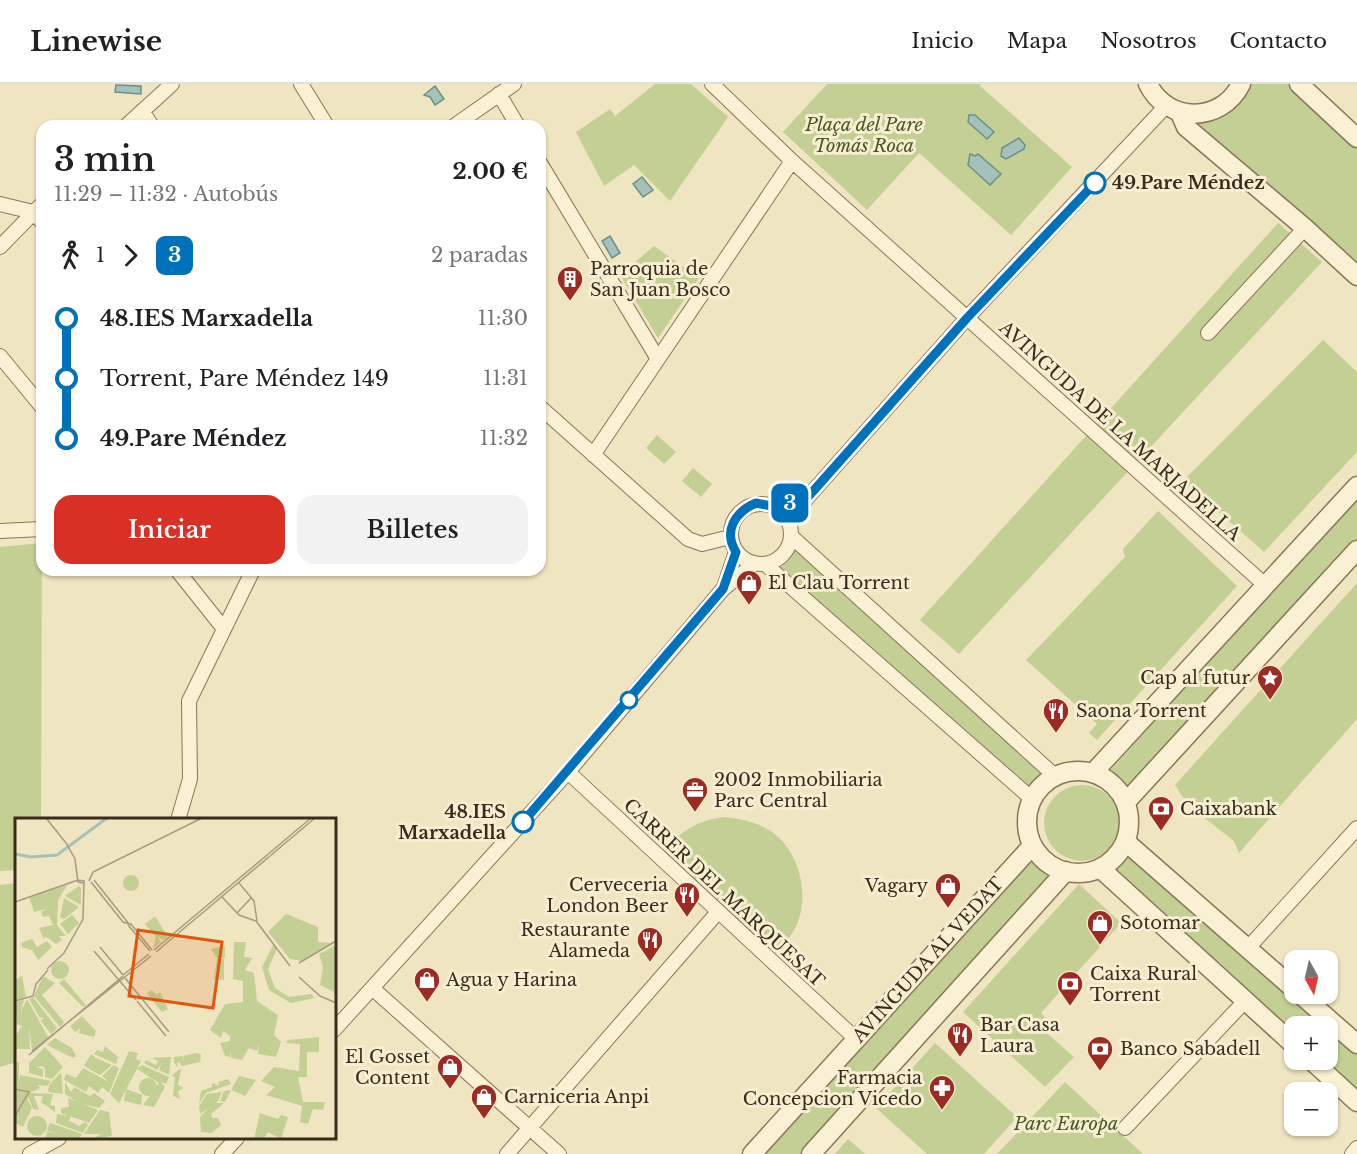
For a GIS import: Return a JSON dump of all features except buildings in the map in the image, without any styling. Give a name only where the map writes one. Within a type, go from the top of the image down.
[{"type":"street","points":[[132,120],[172,84]]},
{"type":"street","points":[[301,84],[323,120]]},
{"type":"street","points":[[462,120],[514,84]]},
{"type":"street","name":"AVINGUDA DE LA MARJADELLA","points":[[712,84],[792,161],[1265,585]]},
{"type":"street","points":[[1148,84],[1153,94],[1173,110],[1186,127],[1305,228],[1357,276]]},
{"type":"street","points":[[1173,110],[1196,115],[1211,112],[1225,104],[1237,93],[1241,84]]},
{"type":"street","points":[[1299,84],[1357,138]]},
{"type":"street","points":[[499,94],[514,120]]},
{"type":"street","points":[[790,522],[807,498],[967,318],[1173,110]]},
{"type":"street","points":[[142,111],[148,120]]},
{"type":"street","points":[[593,455],[792,161]]},
{"type":"street","points":[[546,173],[658,359]]},
{"type":"street","points":[[0,204],[36,212]]},
{"type":"street","points":[[0,247],[36,216]]},
{"type":"street","points":[[1208,333],[1305,228]]},
{"type":"street","points":[[0,356],[36,400]]},
{"type":"street","points":[[546,412],[688,539],[702,544],[730,537]]},
{"type":"street","points":[[1093,773],[1357,486]]},
{"type":"street","points":[[723,589],[736,552],[730,537],[732,525],[745,508],[756,503],[776,507],[807,498]]},
{"type":"street","points":[[336,1028],[568,772],[723,589],[760,564],[780,558],[786,551],[792,537],[790,522],[776,507]]},
{"type":"street","points":[[0,531],[36,529]]},
{"type":"street","points":[[792,537],[1055,776]]},
{"type":"street","points":[[1126,802],[1357,550]]},
{"type":"street","points":[[736,552],[760,564],[1032,799]]},
{"type":"street","points":[[182,576],[224,629]]},
{"type":"street","points":[[178,818],[190,779],[189,701],[250,576]]},
{"type":"street","points":[[1075,771],[1093,773],[1116,787],[1126,802],[1130,824],[1126,842],[1116,858],[1101,869],[1078,874],[1066,872],[1042,860],[1032,846],[1026,824],[1032,799],[1040,787],[1055,776],[1075,771]]},
{"type":"street","name":"CARRER DEL MARQUESAT","points":[[568,772],[856,1039]]},
{"type":"street","points":[[1248,948],[1357,828]]},
{"type":"street","points":[[1126,842],[1284,980]]},
{"type":"street","name":"AVINGUDA AL VEDAT","points":[[752,1154],[1032,846]]},
{"type":"street","points":[[1101,869],[1284,1036]]},
{"type":"street","points":[[811,1154],[1066,872]]},
{"type":"street","points":[[507,1154],[718,912]]},
{"type":"street","points":[[372,988],[559,1154]]},
{"type":"street","points":[[1125,1128],[1246,1000]]},
{"type":"street","points":[[1312,1004],[1357,1044]]},
{"type":"street","points":[[1322,1070],[1357,1102]]},
{"type":"street","points":[[30,1154],[56,1139]]},
{"type":"street","points":[[222,1154],[235,1139]]},
{"type":"street","points":[[1352,1154],[1357,1148]]},
{"type":"green space","points":[[655,84],[691,84],[728,117],[670,201],[634,165],[604,186],[576,132],[610,109],[615,116]]},
{"type":"green space","name":"Plaça del Pare Tomás Roca","points":[[827,84],[981,84],[980,86],[1072,167],[1011,235],[919,153],[867,210],[783,132]]},
{"type":"green space","points":[[1248,84],[1299,84],[1357,138],[1357,276],[1186,127]]},
{"type":"green space","points":[[1278,223],[1322,262],[959,654],[920,620]]},
{"type":"green space","points":[[654,246],[699,278],[658,338],[620,275]]},
{"type":"green space","points":[[1323,340],[1357,372],[1357,452],[1264,552],[1183,481]]},
{"type":"green space","points":[[657,435],[676,452],[664,464],[646,448]]},
{"type":"green space","points":[[693,468],[712,484],[701,497],[682,481]]},
{"type":"green space","points":[[1357,497],[1357,540],[1132,790],[1128,790],[1110,771]]},
{"type":"green space","points":[[1158,511],[1237,586],[1097,740],[1089,733],[1097,724],[1026,660],[1125,557],[1123,549]]},
{"type":"green space","points":[[792,537],[1055,776],[1040,787],[1032,799],[765,564],[782,554]]},
{"type":"green space","points":[[36,544],[36,576],[42,576],[41,818],[15,818],[15,870],[0,871],[0,547]]},
{"type":"green space","points":[[1357,583],[1357,719],[1239,853],[1234,841],[1188,805],[1175,785]]},
{"type":"green space","points":[[1075,785],[1089,785],[1103,791],[1114,802],[1118,808],[1120,823],[1118,838],[1109,850],[1097,859],[1075,861],[1061,855],[1050,844],[1044,830],[1044,816],[1050,802],[1061,791]]},
{"type":"green space","points":[[725,817],[755,823],[772,832],[789,850],[800,874],[802,900],[797,924],[788,939],[769,960],[657,855],[695,825]]},
{"type":"green space","points":[[1126,842],[1284,982],[1284,1004],[1309,1004],[1322,1016],[1284,1016],[1284,1034],[1101,869],[1116,858]]},
{"type":"green space","points":[[1034,856],[1053,871],[1053,874],[801,1154],[765,1154]]},
{"type":"green space","points":[[15,883],[15,1062],[0,1067],[0,885]]},
{"type":"green space","points":[[1079,884],[1121,923],[1041,1013],[1048,1020],[1041,1028],[1074,1057],[1045,1087],[963,1012]]},
{"type":"green space","points":[[1338,1030],[1357,1047],[1357,1099],[1324,1070],[1338,1070]]},
{"type":"green space","points":[[935,1043],[1017,1117],[984,1154],[927,1154],[876,1108]]},
{"type":"green space","name":"Parc Europa","points":[[1065,1082],[1143,1154],[997,1154]]},
{"type":"green space","points":[[848,1139],[865,1154],[835,1154]]},
{"type":"water","points":[[116,85],[141,86],[141,94],[115,92]]},
{"type":"water","points":[[435,86],[444,99],[435,105],[430,97],[424,95]]},
{"type":"water","points":[[969,115],[975,115],[994,132],[987,139],[968,122]]},
{"type":"water","points":[[1019,138],[1025,145],[1024,149],[1006,159],[1001,156],[1002,148]]},
{"type":"water","points":[[970,154],[975,156],[978,154],[1001,174],[990,185],[968,165]]},
{"type":"water","points":[[642,177],[653,190],[643,197],[633,184]]},
{"type":"water","points":[[610,236],[620,253],[612,258],[602,241]]},
{"type":"bus line","name":"3","points":[[523,822],[723,589],[736,552],[730,537],[732,525],[738,515],[745,508],[756,503],[776,507],[807,498],[967,318],[1095,183]]},
{"type":"place","name":"49.Pare Méndez","points":[[1095,183]]},
{"type":"place","name":"Parroquia de San Juan Bosco","points":[[570,302]]},
{"type":"place","name":"El Clau Torrent","points":[[749,606]]},
{"type":"place","name":"Cap al futur","points":[[1270,701]]},
{"type":"place","name":"Saona Torrent","points":[[1056,734]]},
{"type":"place","name":"2002 Inmobiliaria Parc Central","points":[[695,813]]},
{"type":"place","name":"48.IES Marxadella","points":[[523,822]]},
{"type":"place","name":"Caixabank","points":[[1161,832]]},
{"type":"place","name":"Vagary","points":[[948,909]]},
{"type":"place","name":"Cerveceria London Beer","points":[[687,918]]},
{"type":"place","name":"Sotomar","points":[[1100,946]]},
{"type":"place","name":"Restaurante Alameda","points":[[650,963]]},
{"type":"place","name":"Agua y Harina","points":[[427,1003]]},
{"type":"place","name":"Caixa Rural Torrent","points":[[1070,1007]]},
{"type":"place","name":"Bar Casa Laura","points":[[960,1058]]},
{"type":"place","name":"Banco Sabadell","points":[[1100,1072]]},
{"type":"place","name":"El Gosset Content","points":[[450,1090]]},
{"type":"place","name":"Farmacia Concepcion Vicedo","points":[[942,1111]]},
{"type":"place","name":"Carniceria Anpi","points":[[484,1120]]}]
